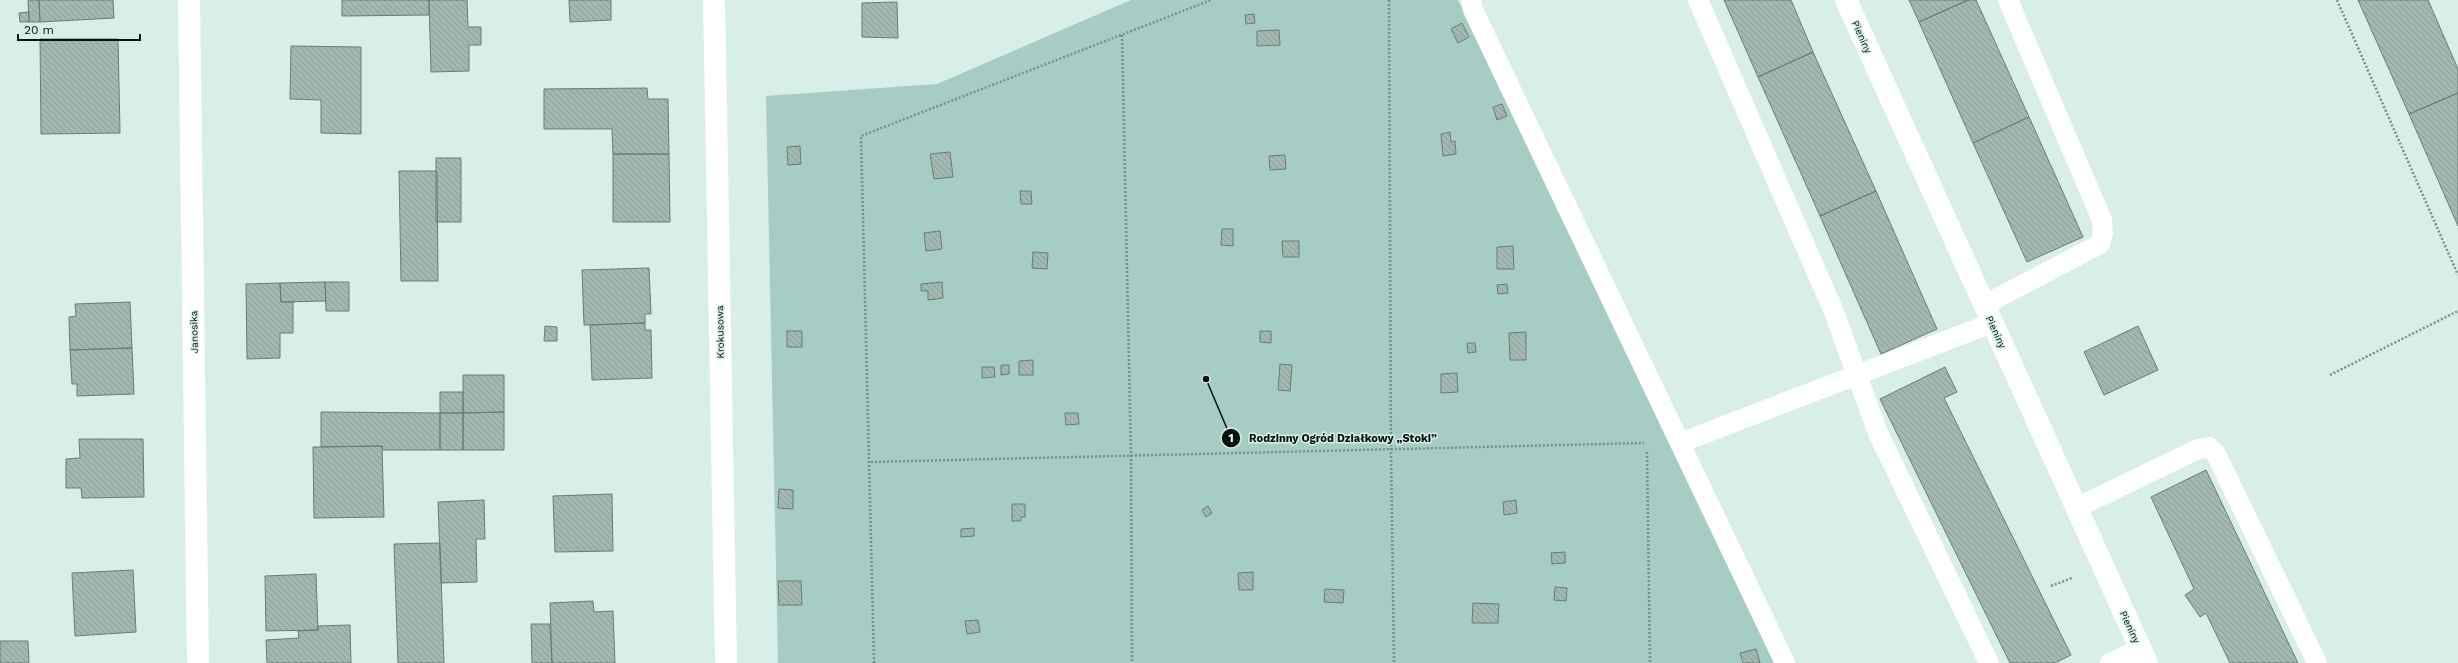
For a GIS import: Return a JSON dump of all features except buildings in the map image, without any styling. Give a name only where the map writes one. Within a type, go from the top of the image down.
[{"type":"street","name":"Janosika","points":[[189,0],[198,663]]},
{"type":"street","name":"Krokusowa","points":[[714,0],[726,663]]},
{"type":"street","name":"Pieniny","points":[[1846,0],[2144,656]]},
{"type":"lane","points":[[1471,0],[1473,10],[1785,663]]},
{"type":"lane","points":[[1698,0],[1834,312],[1858,374],[1863,394],[1878,433],[1989,663]]},
{"type":"lane","points":[[1680,443],[1858,374],[1988,314],[2100,244],[2103,234],[2102,220],[2008,0]]},
{"type":"lane","points":[[2076,508],[2198,449],[2209,447],[2216,454],[2317,663]]},
{"type":"lane","points":[[2110,663],[2144,656]]},
{"type":"path","points":[[874,663],[871,462],[861,136],[1210,0]]},
{"type":"path","points":[[1389,0],[1391,450],[1394,663]]},
{"type":"path","points":[[2337,0],[2458,275]]},
{"type":"path","points":[[1122,35],[1131,456],[1132,663]]},
{"type":"path","points":[[2330,375],[2458,311]]},
{"type":"path","points":[[871,462],[1647,443],[1650,663]]},
{"type":"green space","points":[[1131,0],[1458,0],[1775,663],[778,663],[766,96],[937,84]]},
{"type":"place","name":"Rodzinny Ogród Działkowy „Stoki”","points":[[1206,379]]}]
